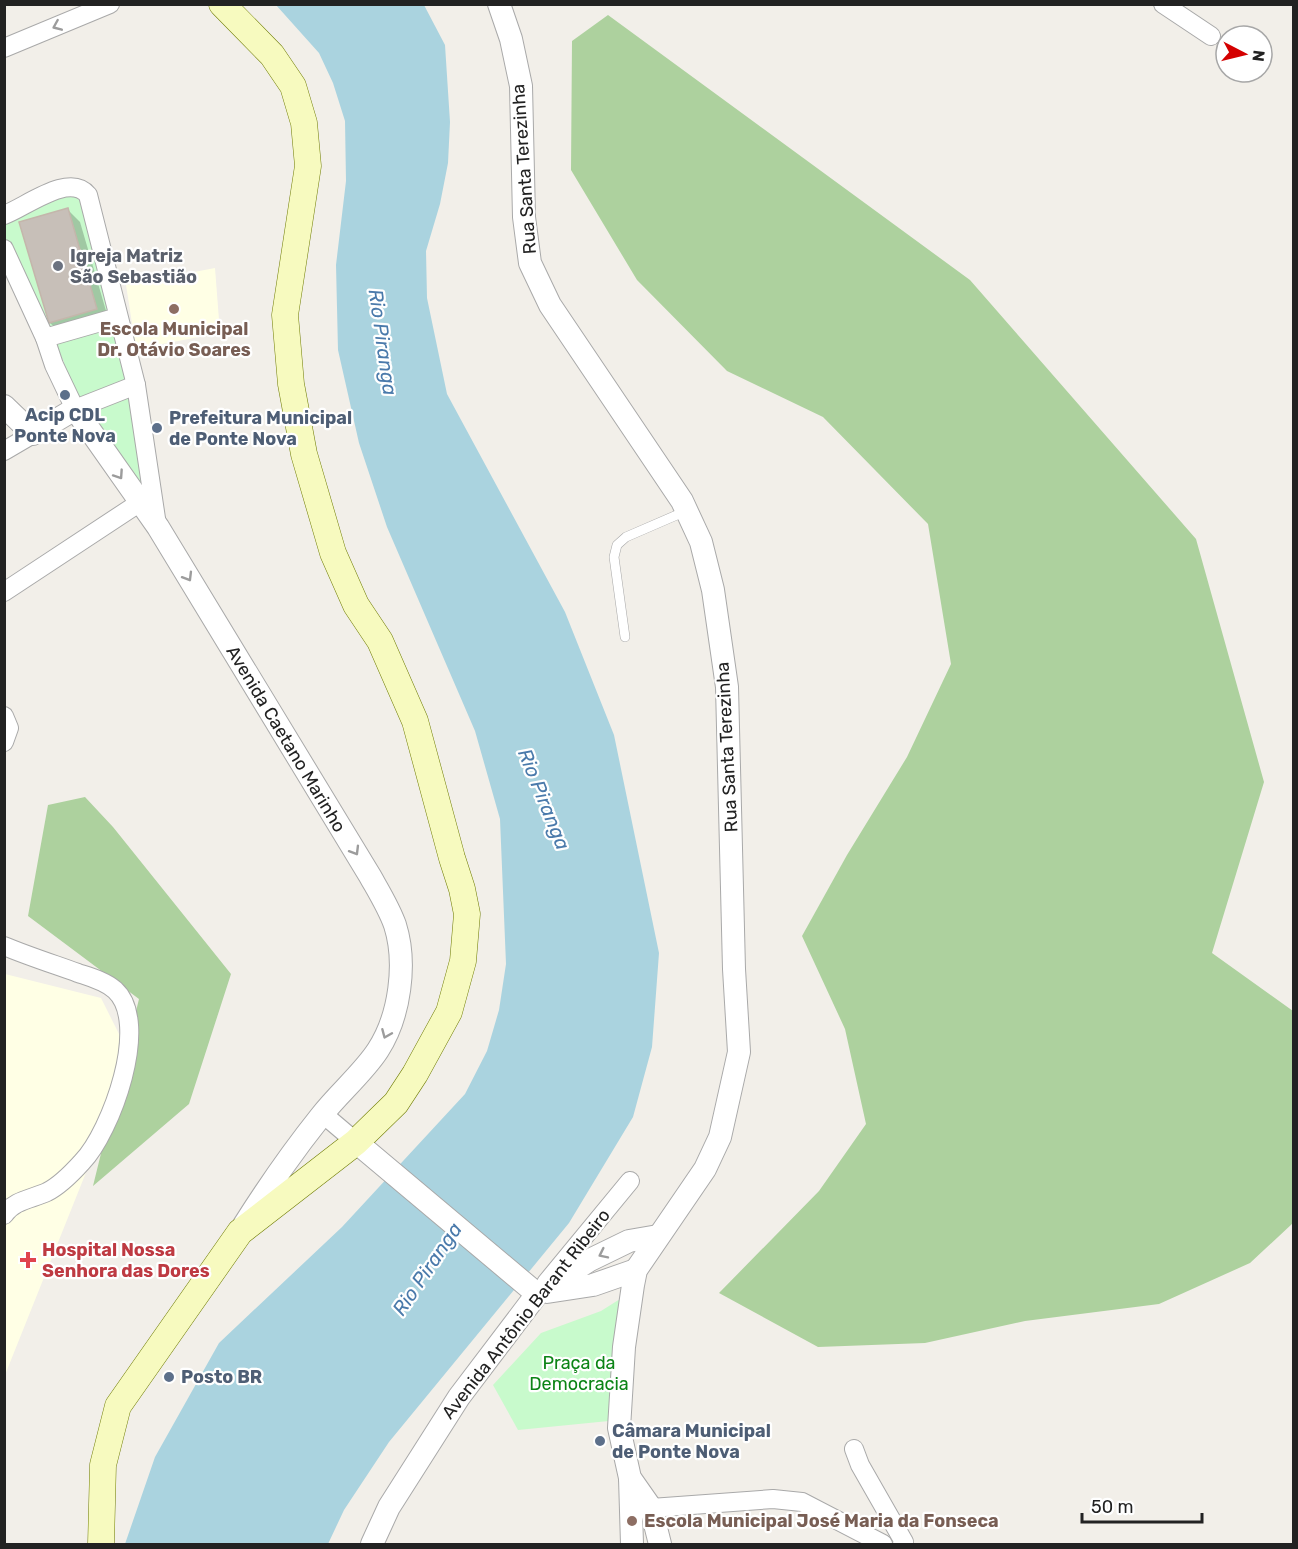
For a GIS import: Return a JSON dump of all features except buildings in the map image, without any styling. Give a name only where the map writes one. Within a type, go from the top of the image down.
[{"type":"main road","points":[[101,1545],[103,1465],[118,1406],[240,1232],[356,1143],[396,1103],[415,1074],[449,1012],[463,961],[466,914],[462,889],[415,721],[380,641],[356,605],[333,553],[304,454],[291,384],[285,315],[308,166],[304,123],[293,86],[288,78],[272,55],[222,4]]},
{"type":"street","points":[[4,48],[110,4]]},
{"type":"street","name":"Rua Santa Terezinha","points":[[499,4],[511,39],[521,86],[524,217],[530,263],[550,305],[682,501],[700,542],[713,590],[727,687],[734,969],[739,1052],[720,1137],[705,1168],[636,1270]]},
{"type":"street","points":[[1163,4],[1211,36]]},
{"type":"street","name":"Avenida Caetano Marinho","points":[[4,215],[64,187],[82,189],[88,195],[136,385],[158,527],[370,876],[388,909],[398,935],[399,984],[392,1020],[378,1050],[322,1114],[277,1173],[240,1232]]},
{"type":"street","points":[[4,249],[75,409],[158,527]]},
{"type":"street","points":[[45,338],[118,317]]},
{"type":"street","points":[[4,451],[75,409],[136,385]]},
{"type":"street","points":[[4,406],[33,434]]},
{"type":"street","points":[[4,592],[139,503]]},
{"type":"street","points":[[4,716],[9,728],[4,742]]},
{"type":"street","points":[[4,946],[114,988],[123,999],[128,1012],[130,1030],[130,1048],[125,1068],[106,1127],[95,1146],[82,1162],[50,1191],[10,1206],[4,1215]]},
{"type":"street","points":[[322,1114],[533,1291],[593,1285],[636,1270],[624,1347],[619,1428],[630,1478],[632,1545]]},
{"type":"street","name":"Avenida Antônio Barant Ribeiro","points":[[372,1545],[389,1507],[459,1397],[533,1291],[630,1180]]},
{"type":"street","points":[[533,1291],[629,1241],[658,1236]]},
{"type":"street","points":[[854,1449],[860,1465],[903,1542],[902,1545]]},
{"type":"street","points":[[630,1478],[651,1508],[660,1545]]},
{"type":"street","points":[[651,1508],[773,1499],[802,1502],[883,1545]]},
{"type":"lane","points":[[625,637],[614,557],[617,545],[626,537],[686,511]]},
{"type":"shaded area","name":"Escola Municipal Dr. Otávio Soares","points":[[215,268],[220,333],[136,349],[126,285]]},
{"type":"shaded area","name":"Hospital Nossa Senhora das Dores","points":[[5,974],[101,998],[127,1050],[97,1145],[5,1375]]},
{"type":"green space","points":[[608,15],[970,280],[1196,539],[1264,782],[1212,953],[1293,1011],[1293,1223],[1250,1263],[1159,1304],[1025,1321],[925,1343],[818,1347],[719,1293],[819,1191],[866,1124],[845,1029],[802,936],[847,855],[907,757],[951,664],[928,524],[823,417],[727,371],[637,280],[571,170],[572,41]]},
{"type":"green space","points":[[69,187],[89,200],[158,527],[118,470],[64,370],[64,362],[5,246],[5,215]]},
{"type":"green space","points":[[85,797],[113,827],[231,974],[189,1104],[93,1186],[139,999],[28,916],[48,805]]},
{"type":"green space","name":"Praça da Democracia","points":[[639,1287],[629,1419],[518,1430],[493,1385],[541,1333],[601,1311]]},
{"type":"water","name":"Rio Piranga","points":[[276,5],[424,5],[445,45],[450,122],[448,163],[440,204],[426,251],[427,298],[447,394],[565,612],[614,735],[659,953],[652,1047],[633,1117],[569,1223],[389,1442],[344,1510],[328,1544],[125,1544],[155,1457],[219,1343],[342,1227],[465,1094],[487,1051],[499,1010],[506,964],[500,819],[475,731],[387,527],[359,443],[338,350],[336,265],[346,181],[345,121],[333,83],[319,53]]},
{"type":"place","name":"Igreja Matriz São Sebastião","points":[[58,266]]},
{"type":"place","name":"Escola Municipal Dr. Otávio Soares","points":[[174,309]]},
{"type":"place","name":"Acip CDL Ponte Nova","points":[[65,395]]},
{"type":"place","name":"Prefeitura Municipal de Ponte Nova","points":[[157,428]]},
{"type":"place","name":"Hospital Nossa Senhora das Dores","points":[[28,1260]]},
{"type":"place","name":"Posto BR","points":[[169,1377]]},
{"type":"place","name":"Câmara Municipal de Ponte Nova","points":[[600,1441]]},
{"type":"place","name":"Escola Municipal José Maria da Fonseca","points":[[632,1521]]}]
